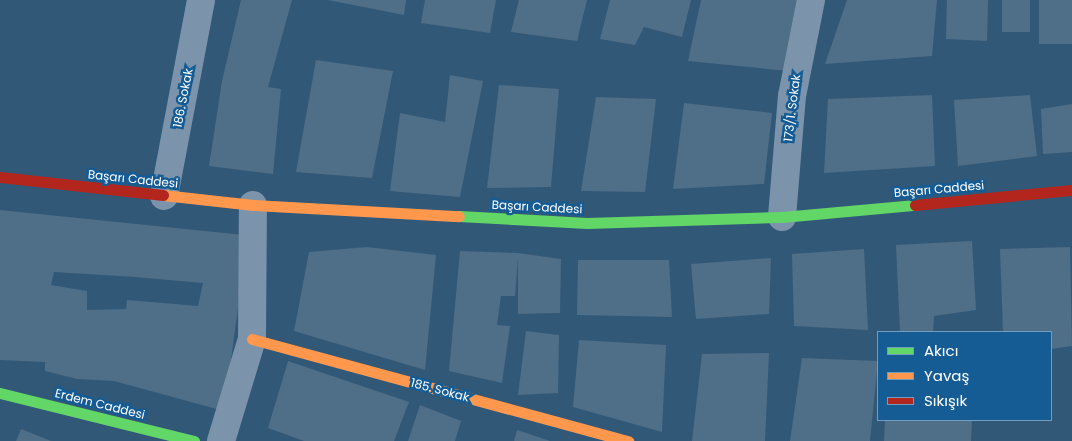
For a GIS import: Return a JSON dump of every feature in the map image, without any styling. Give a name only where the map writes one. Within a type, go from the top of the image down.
[{"type":"street","name":"186. Sokak","points":[[164,196],[201,0]]},
{"type":"street","name":"173/1. Sokak","points":[[782,217],[792,96],[811,0]]},
{"type":"street","name":"Başarı Caddesi","points":[[0,177],[253,205],[587,223],[782,217],[1072,190]]},
{"type":"street","points":[[221,441],[252,339],[253,205]]},
{"type":"street","name":"185. Sokak","points":[[252,339],[628,441]]},
{"type":"street","name":"Erdem Caddesi","points":[[0,393],[194,441]]},
{"type":"building","points":[[241,0],[292,0],[268,87],[281,89],[273,174],[209,166],[222,81]]},
{"type":"building","points":[[328,0],[406,0],[404,15]]},
{"type":"building","points":[[425,0],[496,0],[490,33],[421,23]]},
{"type":"building","points":[[519,0],[587,0],[577,41],[511,32]]},
{"type":"building","points":[[610,0],[691,0],[682,37],[644,27],[635,45],[600,39]]},
{"type":"building","points":[[701,0],[804,0],[788,71],[688,61]]},
{"type":"building","points":[[847,0],[937,0],[932,56],[825,64]]},
{"type":"building","points":[[947,0],[988,0],[987,41],[946,39]]},
{"type":"building","points":[[1002,0],[1030,0],[1030,32],[1002,32]]},
{"type":"building","points":[[1039,0],[1072,0],[1072,44],[1039,44]]},
{"type":"building","points":[[316,60],[393,71],[372,178],[296,172]]},
{"type":"building","points":[[450,75],[483,81],[460,197],[390,191],[400,113],[445,122]]},
{"type":"building","points":[[499,85],[559,89],[551,187],[487,188]]},
{"type":"building","points":[[932,95],[935,166],[824,173],[828,99]]},
{"type":"building","points":[[1030,95],[1037,156],[958,166],[954,100]]},
{"type":"building","points":[[596,97],[656,99],[645,192],[581,191]]},
{"type":"building","points":[[684,103],[772,113],[764,184],[673,189]]},
{"type":"building","points":[[1072,104],[1072,152],[1043,154],[1041,109]]},
{"type":"building","points":[[0,210],[244,235],[238,308],[224,411],[114,381],[77,379],[45,371],[45,362],[0,360]],"holes":[[[54,272],[203,283],[198,306],[127,300],[126,309],[87,310],[87,291],[51,285]]]},
{"type":"building","points":[[972,241],[976,310],[934,316],[933,331],[900,331],[896,245]]},
{"type":"building","points":[[367,247],[436,255],[425,370],[294,331],[309,252]]},
{"type":"building","points":[[1070,247],[1072,346],[1052,349],[1052,331],[1003,331],[1000,249]]},
{"type":"building","points":[[864,249],[868,330],[794,326],[792,254]]},
{"type":"building","points":[[460,251],[518,253],[561,259],[560,313],[518,314],[518,258],[515,296],[501,296],[497,325],[510,326],[502,383],[449,371]]},
{"type":"building","points":[[771,258],[769,314],[696,319],[691,264]]},
{"type":"building","points":[[578,260],[669,260],[672,317],[577,315]]},
{"type":"building","points":[[526,331],[559,335],[558,393],[518,395]]},
{"type":"building","points":[[579,340],[666,345],[662,432],[573,407]]},
{"type":"building","points":[[769,353],[765,441],[692,441],[702,354]]},
{"type":"building","points":[[802,358],[877,361],[870,441],[790,441]]},
{"type":"building","points":[[288,361],[409,402],[394,441],[304,441],[268,428]]},
{"type":"building","points":[[420,405],[461,421],[455,441],[408,441]]},
{"type":"building","points":[[885,421],[972,421],[971,441],[884,441]]},
{"type":"building","points":[[21,429],[51,441],[16,441]]},
{"type":"building","points":[[517,430],[550,441],[514,441]]},
{"type":"traffic: fast","points":[[459,216],[587,223],[782,217],[915,205]]},
{"type":"traffic: fast","points":[[0,393],[194,441]]},
{"type":"traffic: slow","points":[[163,195],[253,205],[459,216]]},
{"type":"traffic: slow","points":[[252,339],[628,441]]},
{"type":"traffic: jam","points":[[0,177],[163,195]]},
{"type":"traffic: jam","points":[[915,205],[1072,190]]}]
